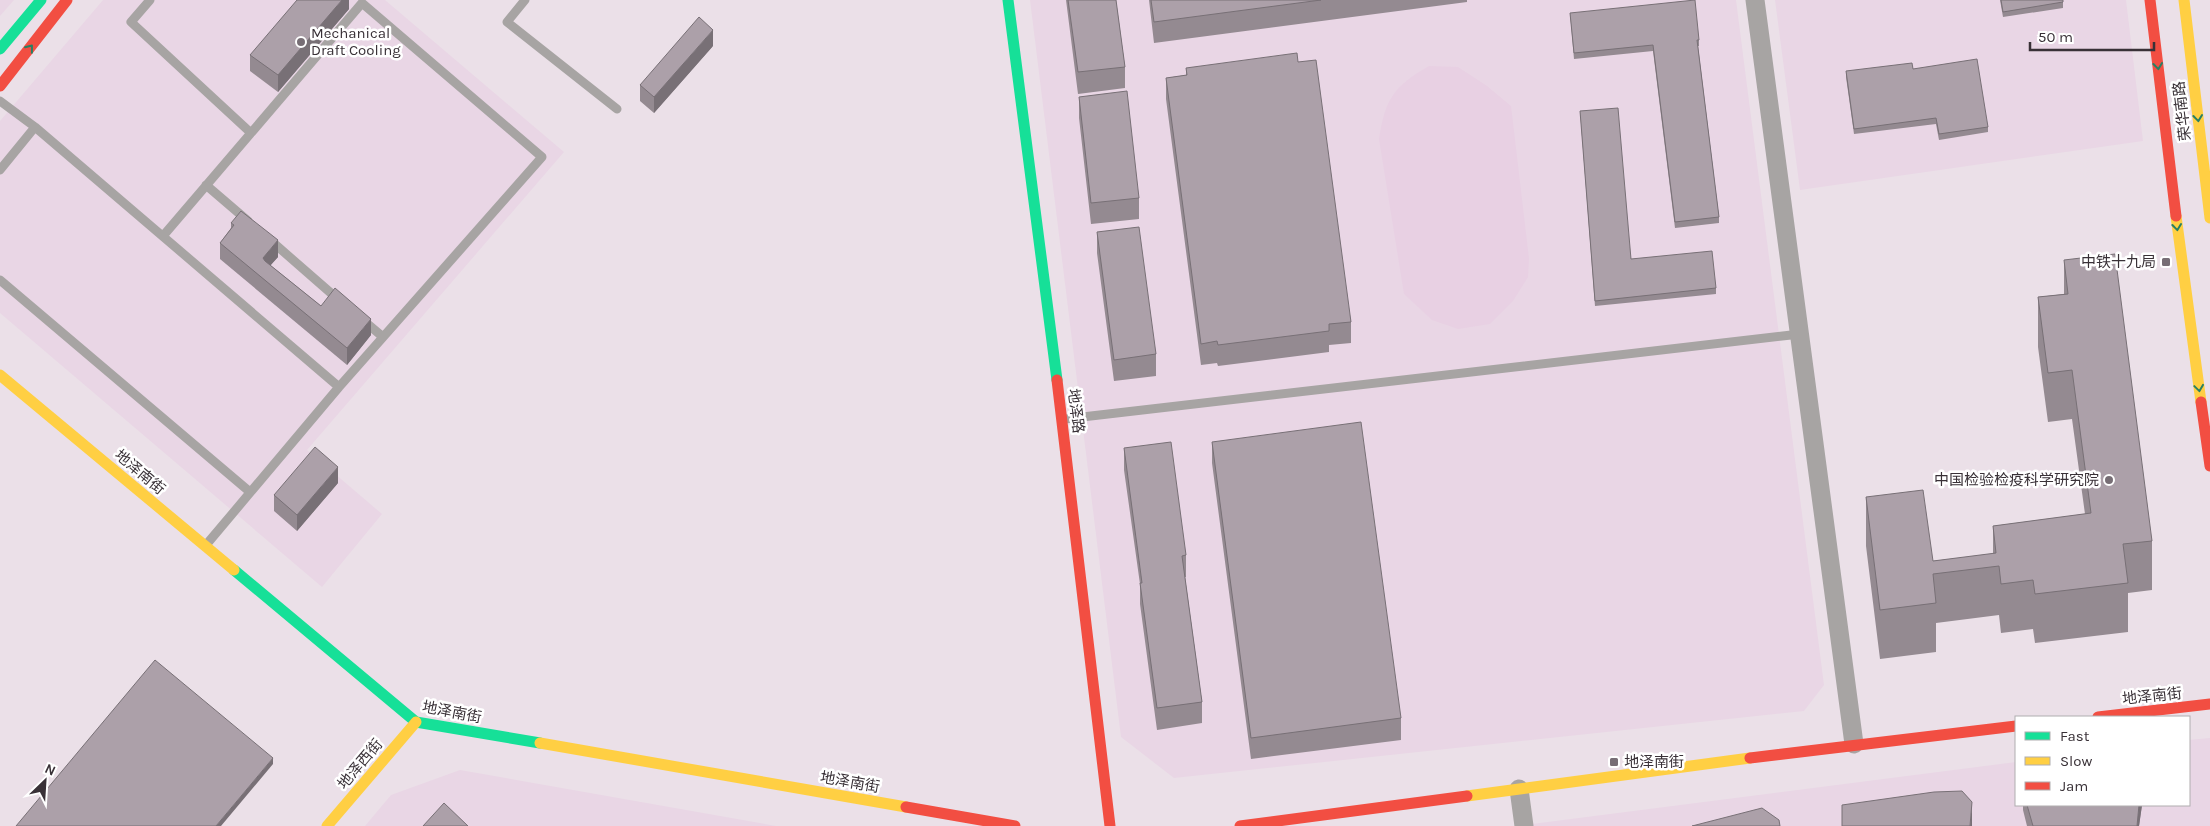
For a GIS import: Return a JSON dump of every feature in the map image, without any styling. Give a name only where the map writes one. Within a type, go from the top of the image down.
[{"type":"street","points":[[0,49],[41,0]]},
{"type":"street","points":[[0,86],[68,0]]},
{"type":"street","name":"地泽路","points":[[1008,0],[1062,420],[1110,826]]},
{"type":"street","points":[[1755,0],[1854,744]]},
{"type":"street","points":[[2150,0],[2180,249],[2210,466]]},
{"type":"street","name":"荣华南路","points":[[2184,0],[2210,218]]},
{"type":"street","name":"地泽南街","points":[[0,375],[416,722],[1015,826]]},
{"type":"street","name":"地泽南街","points":[[2107,716],[2210,704]]},
{"type":"street","name":"地泽西街","points":[[327,826],[416,722]]},
{"type":"street","points":[[1240,826],[1854,744],[2015,726]]},
{"type":"street","points":[[1519,789],[1524,826]]},
{"type":"lane","points":[[150,0],[131,22],[251,133]]},
{"type":"lane","points":[[525,0],[507,22],[616,109]]},
{"type":"lane","points":[[163,236],[360,2],[542,157],[382,337],[205,546]]},
{"type":"lane","points":[[0,101],[35,127],[339,387]]},
{"type":"lane","points":[[0,170],[35,127]]},
{"type":"lane","points":[[206,185],[382,337]]},
{"type":"lane","points":[[0,280],[250,492]]},
{"type":"lane","points":[[1062,420],[1800,334]]},
{"type":"shaded area","points":[[0,0],[14,0],[0,16]]},
{"type":"shaded area","points":[[103,0],[385,0],[564,152],[307,450],[382,514],[322,587],[0,313],[0,121]]},
{"type":"shaded area","points":[[1030,0],[1736,0],[1824,685],[1804,711],[1174,778],[1121,737]]},
{"type":"shaded area","points":[[1775,0],[2126,0],[2143,141],[1800,190]]},
{"type":"shaded area","points":[[1429,66],[1458,67],[1487,86],[1511,106],[1529,259],[1528,277],[1513,301],[1490,324],[1458,329],[1432,320],[1404,294],[1379,139],[1384,114],[1393,95],[1407,80]]},
{"type":"shaded area","points":[[2210,738],[2210,826],[1517,826],[2015,762],[2015,806],[2190,806],[2190,740]]},
{"type":"shaded area","points":[[460,770],[776,826],[365,826],[391,795]]},
{"type":"building","points":[[297,0],[342,0],[278,75],[250,55]]},
{"type":"building","points":[[1068,0],[1116,0],[1125,67],[1078,72]]},
{"type":"building","points":[[1151,0],[1321,0],[1154,22]]},
{"type":"building","points":[[1695,0],[1699,40],[1697,40],[1719,217],[1675,222],[1653,45],[1574,53],[1570,13]]},
{"type":"building","points":[[2001,0],[2063,0],[2063,2],[2003,12]]},
{"type":"building","points":[[699,17],[713,30],[654,97],[640,85]]},
{"type":"building","points":[[1297,53],[1298,62],[1316,60],[1351,322],[1329,324],[1329,331],[1218,345],[1217,341],[1201,344],[1166,78],[1187,75],[1186,68]]},
{"type":"building","points":[[1977,59],[1988,127],[1939,134],[1936,118],[1854,129],[1846,71],[1912,63],[1913,69]]},
{"type":"building","points":[[1127,91],[1139,198],[1091,203],[1079,97]]},
{"type":"building","points":[[1618,108],[1631,259],[1712,251],[1716,288],[1595,301],[1580,111]]},
{"type":"building","points":[[241,211],[278,240],[263,258],[265,261],[321,306],[335,288],[371,319],[347,348],[220,243],[234,225],[231,223]]},
{"type":"building","points":[[1139,227],[1156,354],[1114,360],[1097,232]]},
{"type":"building","points":[[2115,254],[2152,541],[2123,544],[2128,583],[2035,594],[2033,580],[2001,584],[1999,566],[1933,574],[1936,603],[1880,610],[1866,497],[1923,490],[1933,561],[1996,553],[1993,526],[2091,513],[2072,370],[2048,373],[2038,297],[2068,294],[2064,260]]},
{"type":"building","points":[[1361,422],[1401,718],[1251,738],[1212,442]]},
{"type":"building","points":[[1171,442],[1186,555],[1182,556],[1202,702],[1157,708],[1124,448]]},
{"type":"building","points":[[315,447],[338,467],[297,515],[274,495]]},
{"type":"building","points":[[155,660],[273,758],[216,826],[16,826]]},
{"type":"building","points":[[1962,791],[1972,802],[1970,826],[1842,826],[1842,805],[1934,792]]},
{"type":"building","points":[[444,803],[468,826],[423,826]]},
{"type":"building","points":[[2027,806],[2139,806],[2137,826],[2033,826]]},
{"type":"building","points":[[1762,808],[1779,820],[1780,826],[1692,826]]},
{"type":"traffic: fast","points":[[0,49],[41,0]]},
{"type":"traffic: fast","points":[[1008,0],[1057,380]]},
{"type":"traffic: fast","points":[[234,570],[416,722],[540,743]]},
{"type":"traffic: slow","points":[[2184,0],[2210,218]]},
{"type":"traffic: slow","points":[[2176,216],[2201,402]]},
{"type":"traffic: slow","points":[[0,375],[234,570]]},
{"type":"traffic: slow","points":[[327,826],[416,722]]},
{"type":"traffic: slow","points":[[540,743],[906,807]]},
{"type":"traffic: slow","points":[[1467,796],[1750,758]]},
{"type":"traffic: jam","points":[[0,86],[67,0]]},
{"type":"traffic: jam","points":[[2150,0],[2176,216]]},
{"type":"traffic: jam","points":[[1057,380],[1110,826]]},
{"type":"traffic: jam","points":[[2201,402],[2210,466]]},
{"type":"traffic: jam","points":[[2107,716],[2210,704]]},
{"type":"traffic: jam","points":[[1750,758],[2015,726]]},
{"type":"traffic: jam","points":[[1240,826],[1467,796]]},
{"type":"traffic: jam","points":[[906,807],[1015,826]]},
{"type":"place","name":"Mechanical Draft Cooling","points":[[301,42]]},
{"type":"place","name":"中铁十九局","points":[[2166,262]]},
{"type":"place","name":"中国检验检疫科学研究院","points":[[2109,480]]},
{"type":"place","name":"地泽南街","points":[[1614,762]]}]
